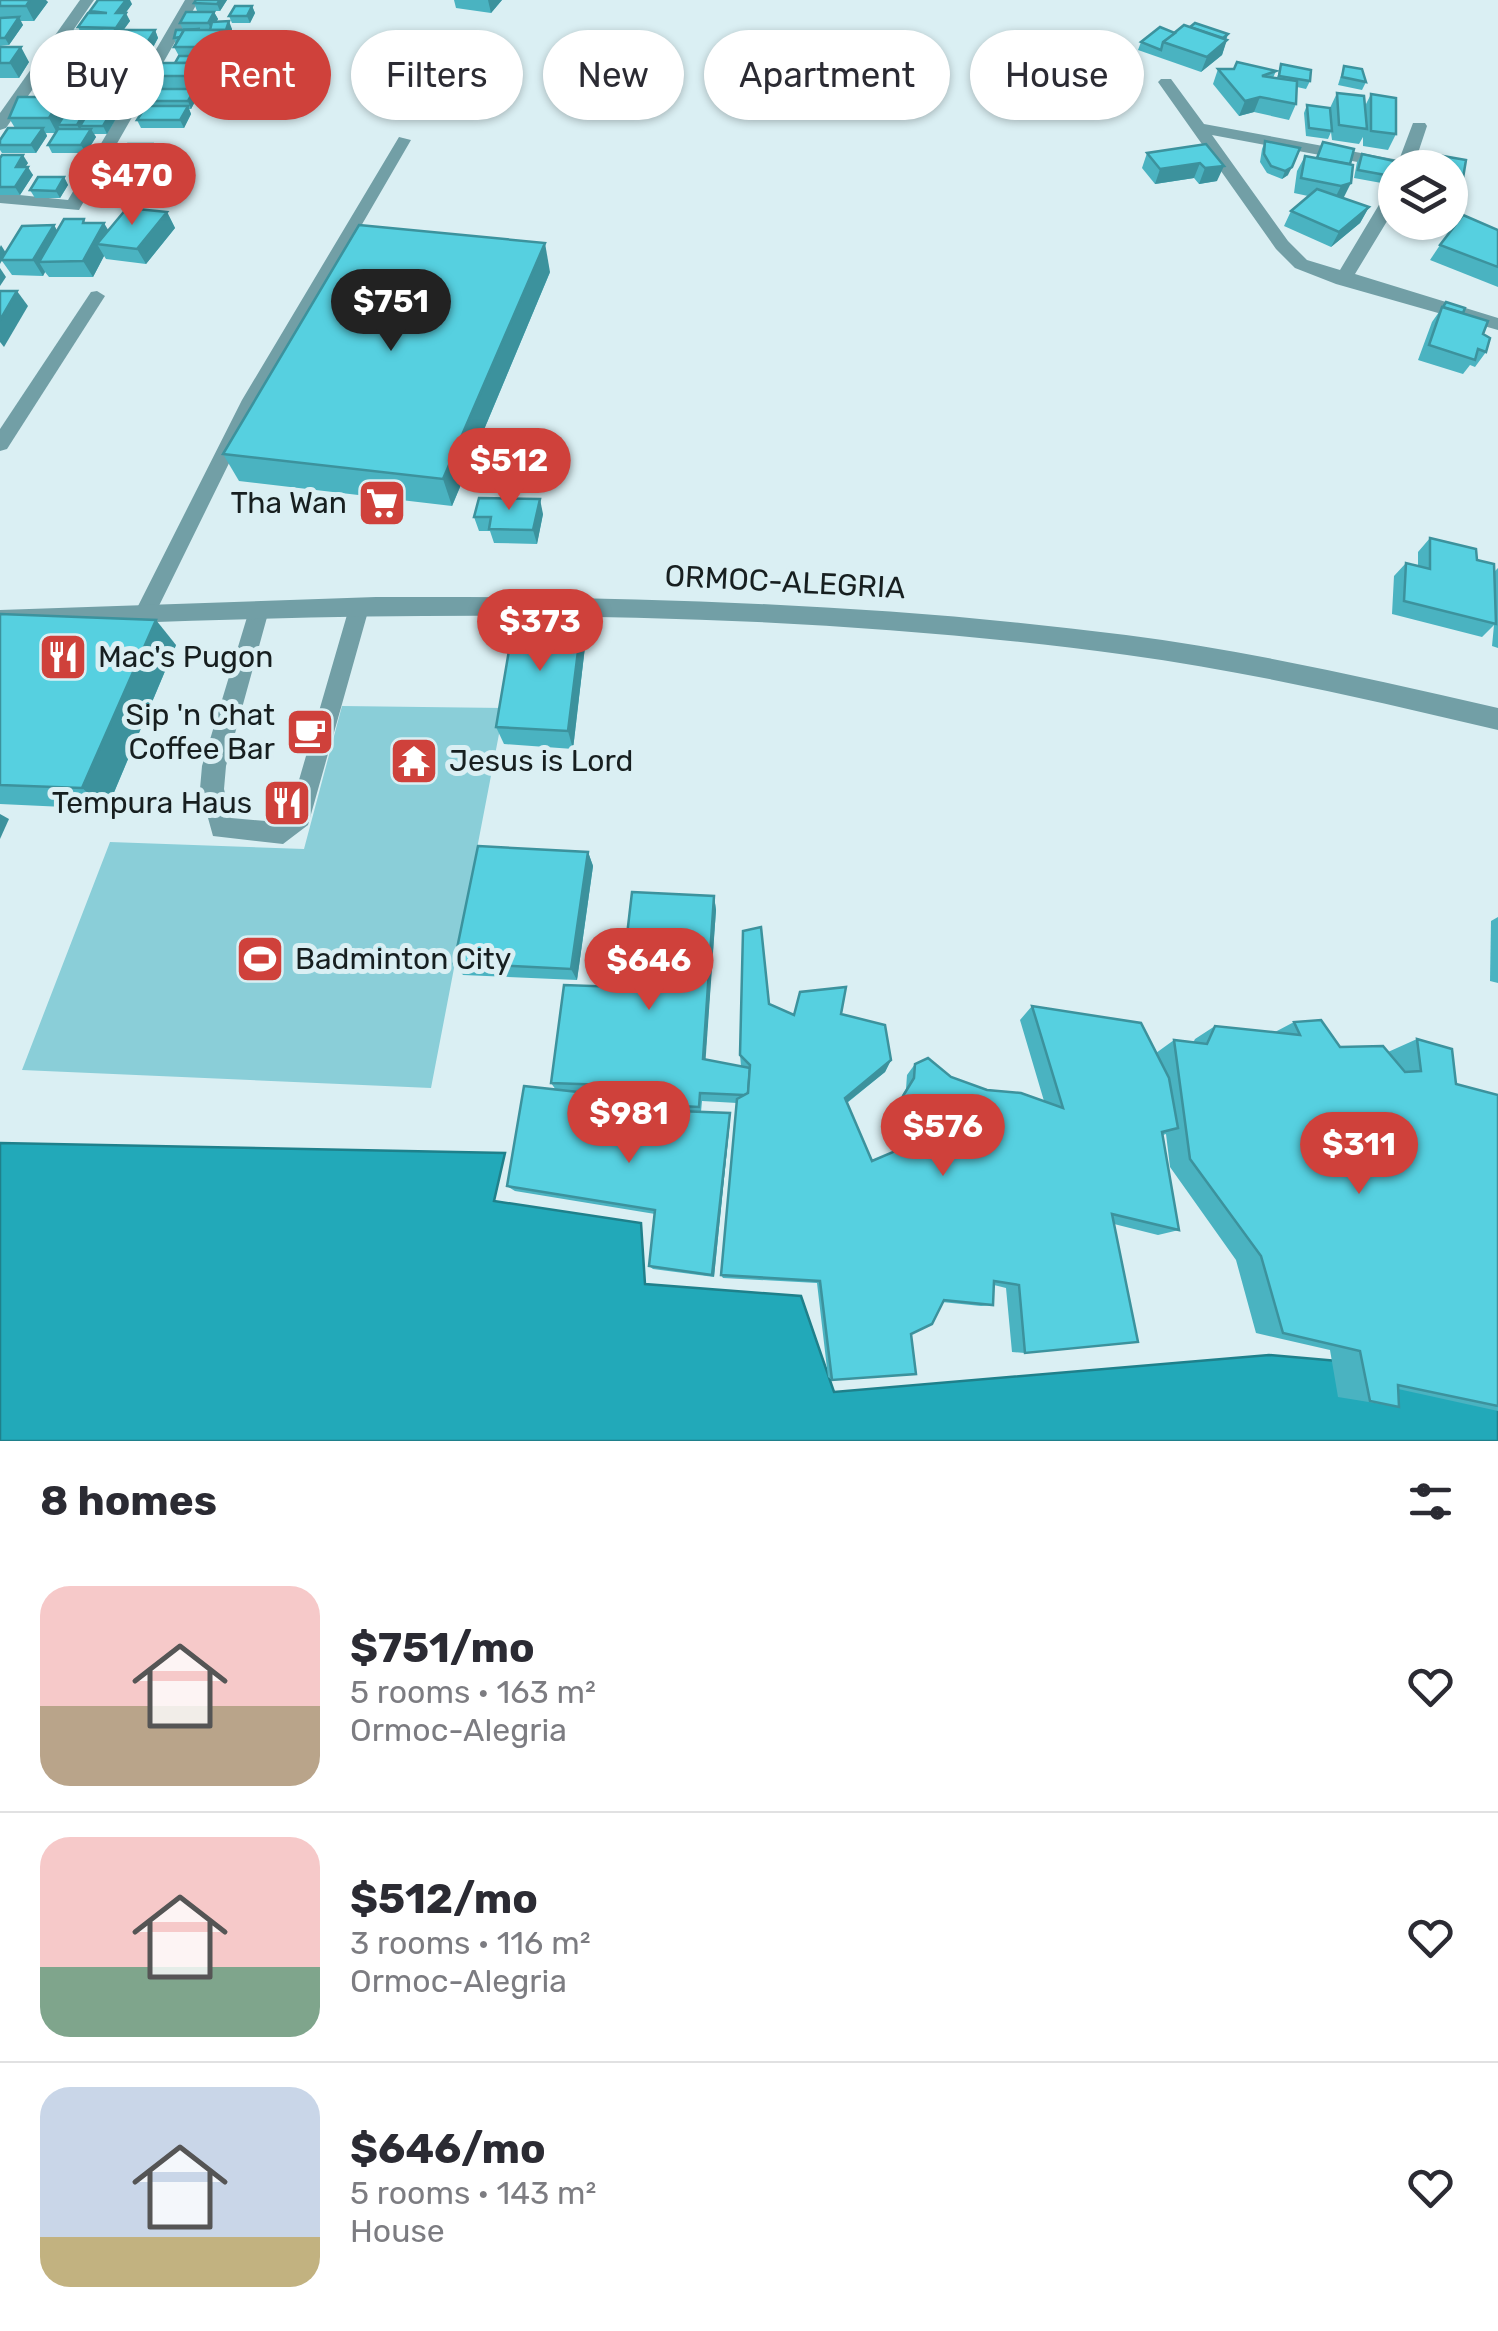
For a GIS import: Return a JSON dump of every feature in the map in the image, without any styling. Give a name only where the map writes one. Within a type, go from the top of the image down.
[{"type":"street","points":[[4,116],[42,52],[87,0]]},
{"type":"street","points":[[0,198],[72,206],[192,0]]},
{"type":"street","points":[[1166,82],[1282,245],[1300,264],[1498,324]]},
{"type":"street","points":[[1410,150],[1419,126]]},
{"type":"street","points":[[1199,128],[1378,162]]},
{"type":"street","points":[[1343,280],[1378,221]]},
{"type":"street","name":"ORMOC-ALEGRIA","points":[[0,619],[358,608],[674,608],[928,621],[1246,664],[1498,719]]},
{"type":"lane","points":[[146,612],[250,400],[404,140]]},
{"type":"lane","points":[[0,444],[97,296]]},
{"type":"lane","points":[[258,610],[218,737],[212,789],[221,828],[283,833],[300,817],[358,608]]},
{"type":"shaded area","name":"Badminton City","points":[[342,706],[504,708],[431,1088],[22,1070],[110,842],[304,849]]},
{"type":"shaded area","points":[[0,1143],[505,1153],[494,1201],[641,1223],[645,1284],[801,1296],[834,1392],[1269,1355],[1498,1375],[1498,1441],[0,1441]]},
{"type":"building","points":[[0,0],[30,0],[26,6],[0,6]]},
{"type":"building","points":[[98,0],[126,0],[116,13],[126,13],[116,28],[78,27],[88,13],[107,13],[90,11]]},
{"type":"building","points":[[220,0],[217,4],[194,3]]},
{"type":"building","points":[[235,6],[252,6],[247,16],[229,16]]},
{"type":"building","points":[[186,12],[214,12],[208,23],[180,23]]},
{"type":"building","points":[[19,17],[5,38],[0,38],[0,18]]},
{"type":"building","points":[[229,21],[226,30],[210,30],[212,22]]},
{"type":"building","points":[[1195,23],[1228,34],[1223,38],[1190,27]]},
{"type":"building","points":[[1184,25],[1227,40],[1207,57],[1163,42]]},
{"type":"building","points":[[1160,27],[1175,33],[1163,42],[1161,50],[1144,43]]},
{"type":"building","points":[[184,30],[184,47],[174,47]]},
{"type":"building","points":[[0,47],[21,47],[10,63],[0,63]]},
{"type":"building","points":[[1237,62],[1276,71],[1262,76],[1297,81],[1296,104],[1260,97],[1245,101],[1218,69],[1234,69]]},
{"type":"building","points":[[164,63],[184,63],[184,76],[164,76]]},
{"type":"building","points":[[1281,64],[1311,70],[1310,81],[1279,76]]},
{"type":"building","points":[[1344,66],[1362,69],[1366,82],[1342,77]]},
{"type":"building","points":[[164,89],[184,89],[184,101],[164,101]]},
{"type":"building","points":[[1337,93],[1364,96],[1367,129],[1339,125]]},
{"type":"building","points":[[1371,94],[1396,98],[1396,134],[1371,131]]},
{"type":"building","points":[[18,97],[30,97],[30,118],[9,118]]},
{"type":"building","points":[[1307,105],[1330,108],[1332,131],[1309,128]]},
{"type":"building","points":[[164,106],[184,106],[180,120],[164,120]]},
{"type":"building","points":[[61,120],[80,120],[77,125],[58,125]]},
{"type":"building","points":[[84,120],[107,120],[103,126],[80,126]]},
{"type":"building","points":[[8,128],[43,128],[31,145],[0,145]]},
{"type":"building","points":[[58,129],[91,129],[81,145],[48,145]]},
{"type":"building","points":[[1265,141],[1300,148],[1292,167],[1285,171],[1271,166],[1264,154]]},
{"type":"building","points":[[1323,142],[1354,149],[1350,164],[1317,158]]},
{"type":"building","points":[[128,144],[152,144],[142,162],[118,162]]},
{"type":"building","points":[[1206,144],[1224,166],[1205,168],[1200,163],[1160,169],[1147,153]]},
{"type":"building","points":[[1362,154],[1378,158],[1378,174],[1358,170]]},
{"type":"building","points":[[2,155],[23,155],[16,167],[28,167],[15,187],[0,187]]},
{"type":"building","points":[[1305,156],[1353,165],[1351,183],[1341,186],[1301,178]]},
{"type":"building","points":[[38,177],[64,177],[56,191],[30,190]]},
{"type":"building","points":[[1317,189],[1369,207],[1339,232],[1291,211]]},
{"type":"building","points":[[127,208],[167,212],[137,249],[97,244]]},
{"type":"building","points":[[1468,217],[1498,230],[1498,267],[1440,245],[1444,240],[1468,240]]},
{"type":"building","points":[[64,219],[104,223],[83,261],[39,262]]},
{"type":"building","points":[[54,225],[33,260],[1,260],[22,226]]},
{"type":"building","points":[[359,225],[545,243],[443,479],[223,454]]},
{"type":"building","points":[[0,291],[17,291],[0,320]]},
{"type":"building","points":[[1446,302],[1465,308],[1463,313],[1443,307]]},
{"type":"building","points":[[1442,307],[1488,321],[1483,334],[1490,338],[1486,352],[1478,349],[1475,360],[1429,345]]},
{"type":"building","points":[[479,498],[540,499],[533,530],[489,529],[491,517],[474,517]]},
{"type":"building","points":[[1430,538],[1476,549],[1477,560],[1494,564],[1496,624],[1404,601],[1406,563],[1430,569]]},
{"type":"building","points":[[0,614],[156,620],[82,788],[0,785]]},
{"type":"building","points":[[515,615],[582,619],[568,731],[496,727]]},
{"type":"building","points":[[478,846],[588,852],[571,969],[454,963]]},
{"type":"building","points":[[632,892],[714,896],[703,1059],[750,1068],[748,1093],[700,1093],[699,1107],[605,1102],[607,1085],[551,1083],[564,985],[621,987]]},
{"type":"building","points":[[761,927],[769,1004],[794,1015],[800,992],[846,987],[841,1014],[885,1025],[891,1060],[845,1098],[872,1161],[898,1150],[903,1096],[914,1078],[915,1064],[928,1058],[951,1077],[987,1090],[1021,1093],[1063,1108],[1032,1006],[1141,1023],[1169,1078],[1178,1128],[1162,1132],[1179,1230],[1112,1214],[1138,1342],[1025,1353],[1019,1285],[994,1281],[993,1305],[944,1300],[932,1324],[911,1334],[916,1374],[832,1380],[820,1281],[721,1275],[737,1099],[748,1093],[750,1065],[740,1055],[743,931]]},
{"type":"building","points":[[1321,1020],[1340,1047],[1383,1046],[1405,1072],[1421,1071],[1417,1039],[1452,1049],[1456,1084],[1498,1095],[1498,1406],[1398,1385],[1399,1407],[1370,1401],[1360,1351],[1283,1333],[1261,1256],[1190,1159],[1174,1040],[1207,1044],[1215,1026],[1300,1035],[1294,1022]]},
{"type":"building","points":[[524,1086],[596,1094],[600,1108],[730,1113],[712,1275],[649,1266],[655,1210],[507,1186]]},
{"type":"place","name":"Tha Wan","points":[[382,503]]},
{"type":"place","name":"Mac's Pugon","points":[[63,657]]},
{"type":"place","name":"Sip 'n Chat Coffee Bar","points":[[310,732]]},
{"type":"place","name":"Jesus is Lord","points":[[414,761]]},
{"type":"place","name":"Tempura Haus","points":[[287,803]]},
{"type":"place","name":"Badminton City","points":[[260,959]]}]
